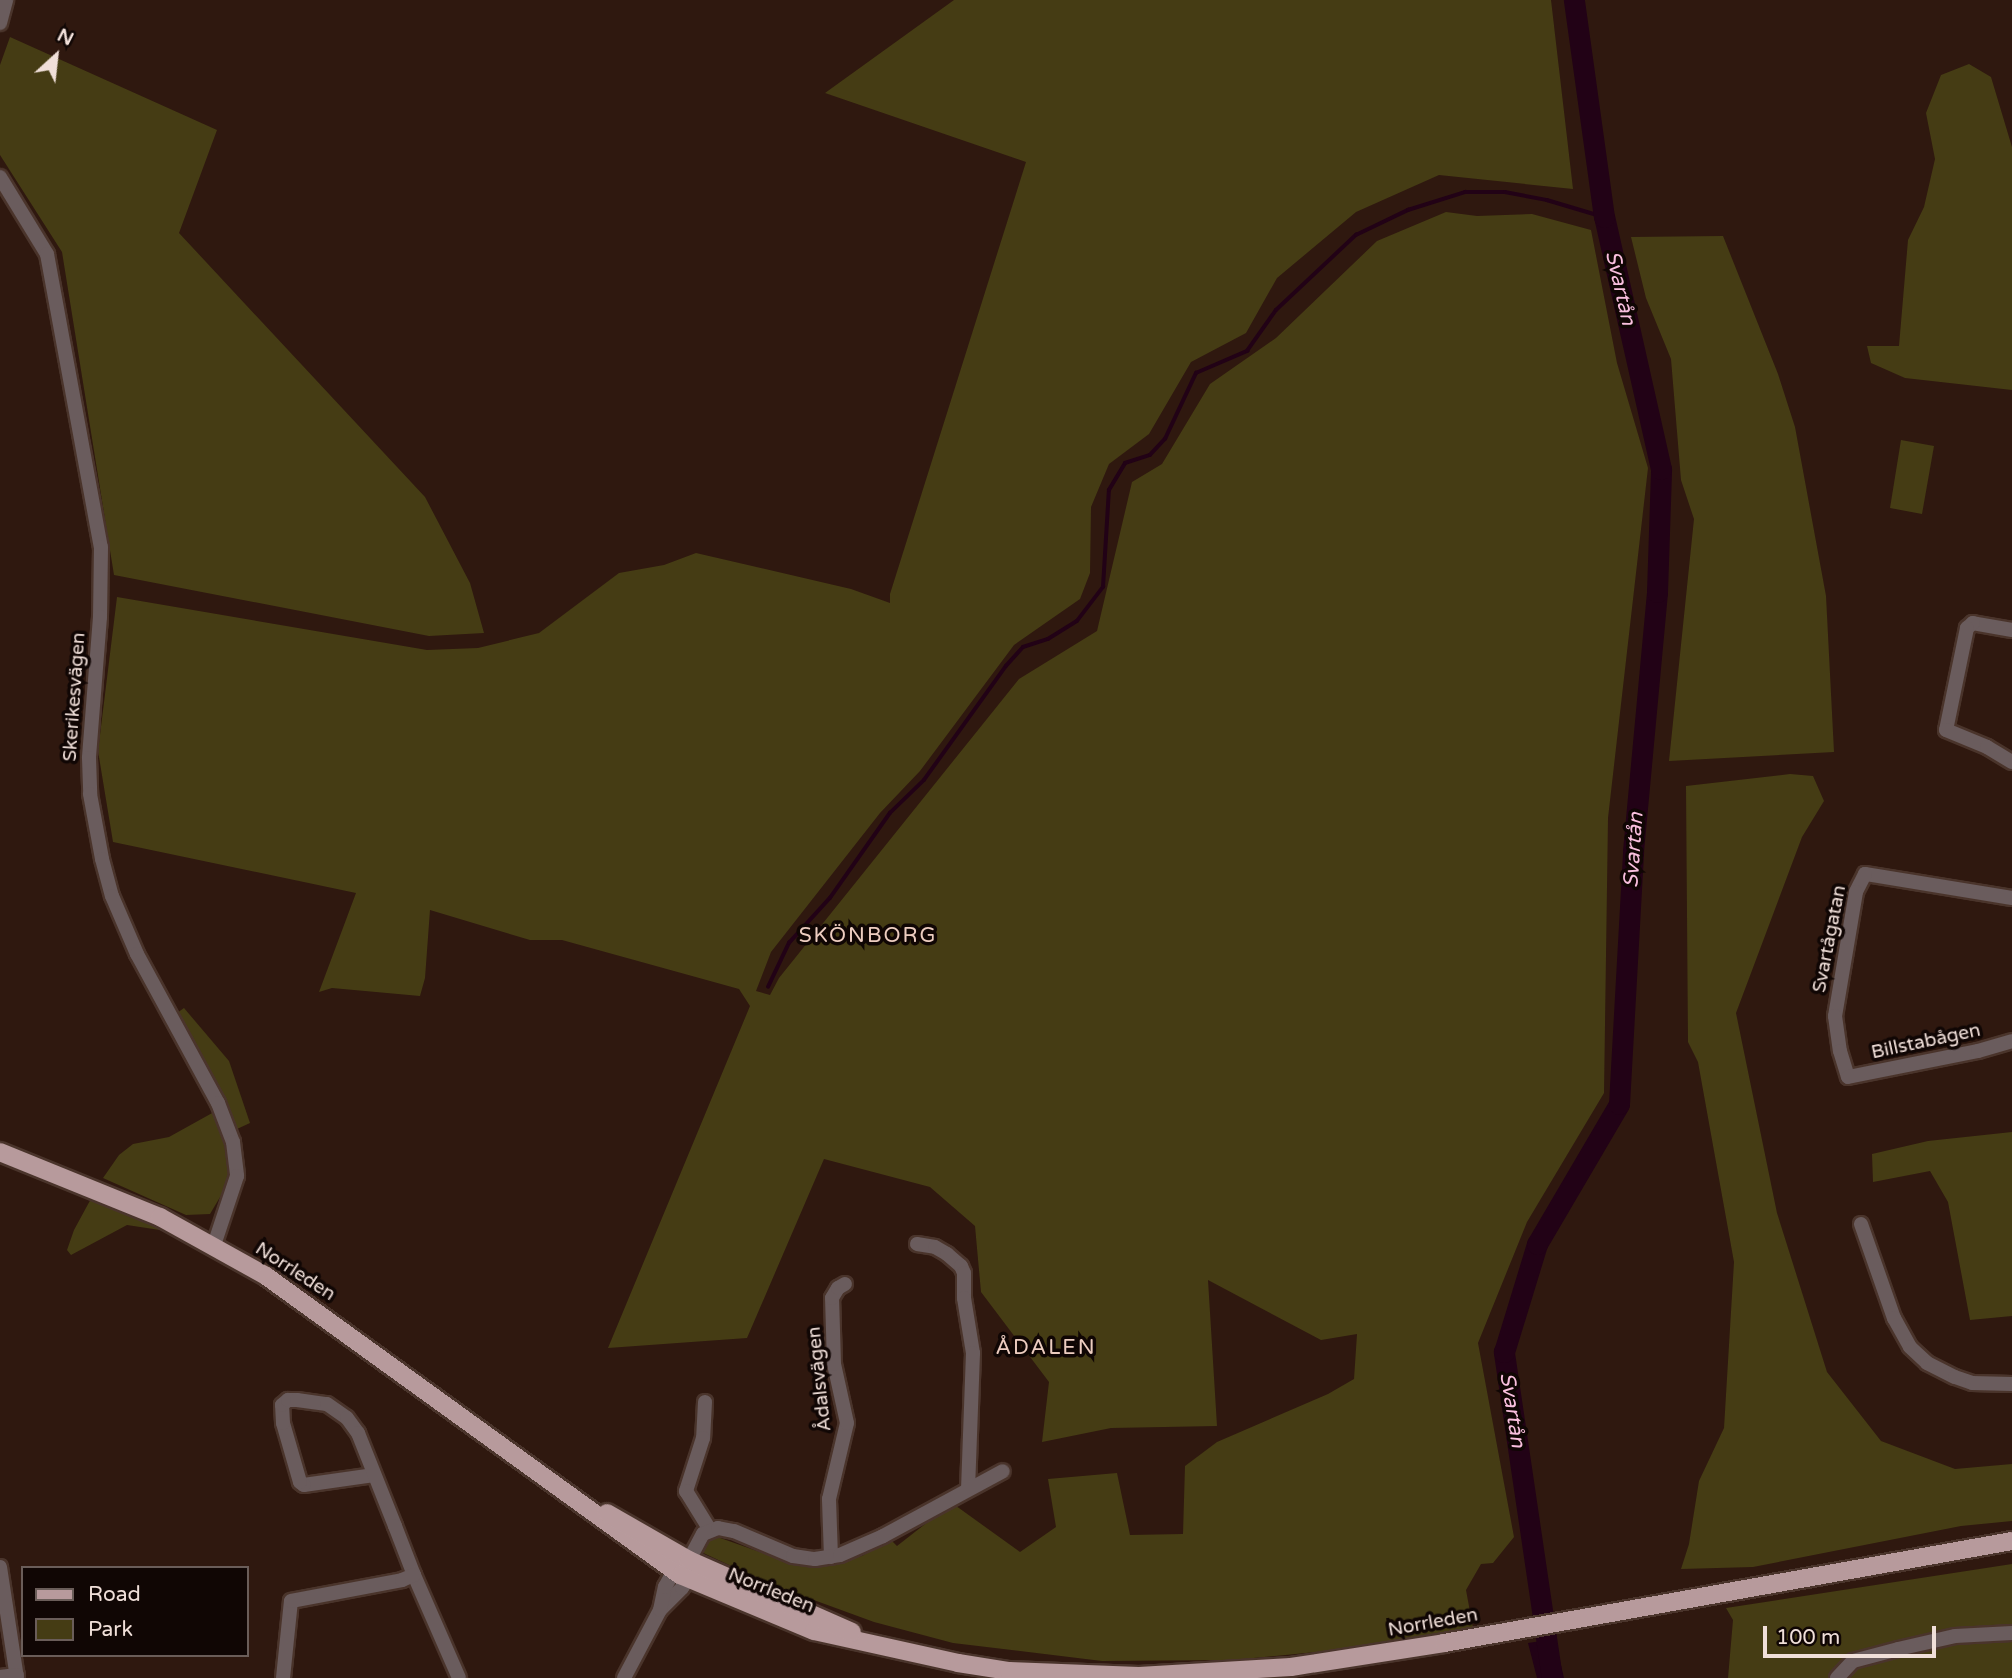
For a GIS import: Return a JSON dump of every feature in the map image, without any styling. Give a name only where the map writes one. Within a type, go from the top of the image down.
[{"type":"main road","name":"Norrleden","points":[[0,1152],[102,1192],[214,1245],[324,1316],[540,1475],[686,1566],[892,1649],[1009,1671],[1139,1676],[1252,1671],[1383,1653],[1977,1546],[2012,1542]]},
{"type":"street","points":[[0,23],[6,0]]},
{"type":"street","name":"Skerikesvägen","points":[[0,177],[47,254],[102,547],[100,617],[89,758],[90,794],[102,859],[112,896],[136,954],[218,1103],[233,1142],[237,1176],[214,1245]]},
{"type":"street","points":[[2012,630],[1973,623],[1966,628],[1946,730],[1987,747],[2012,762]]},
{"type":"street","name":"Svartågatan","points":[[1847,1076],[1835,1016],[1856,892],[1865,873],[2012,898]]},
{"type":"street","name":"Billstabågen","points":[[1847,1076],[1926,1062],[2012,1041]]},
{"type":"street","points":[[1861,1224],[1894,1318],[1910,1346],[1927,1363],[1955,1377],[1972,1383],[2012,1384]]},
{"type":"street","points":[[917,1244],[935,1247],[947,1254],[961,1266],[964,1273],[964,1298],[973,1353],[968,1489]]},
{"type":"street","name":"Ådalsvägen","points":[[831,1557],[829,1499],[847,1423],[831,1347],[832,1298],[838,1288],[845,1284]]},
{"type":"street","points":[[374,1475],[308,1486],[300,1482],[280,1412],[282,1405],[288,1400],[314,1401],[338,1409],[358,1433],[414,1575],[459,1678]]},
{"type":"street","points":[[705,1402],[703,1438],[686,1491],[710,1530]]},
{"type":"street","points":[[624,1678],[660,1610],[666,1587],[686,1566],[704,1534],[710,1530],[718,1528],[734,1531],[793,1556],[831,1557],[864,1545],[1003,1471]]},
{"type":"street","points":[[0,1567],[17,1676],[0,1677]]},
{"type":"street","points":[[283,1678],[291,1601],[402,1580],[414,1575]]},
{"type":"street","points":[[1837,1678],[1853,1661],[1898,1649],[1955,1636],[2012,1633]]},
{"type":"green space","points":[[954,0],[1551,0],[1573,189],[1439,175],[1356,212],[1277,278],[1246,333],[1191,362],[1149,434],[1109,464],[1091,507],[1090,573],[1080,599],[1014,645],[920,771],[880,813],[771,952],[756,991],[770,995],[779,978],[1019,679],[1097,631],[1132,482],[1162,464],[1210,384],[1276,338],[1377,241],[1446,212],[1477,216],[1532,214],[1591,230],[1617,363],[1648,468],[1608,818],[1604,1093],[1527,1222],[1478,1343],[1514,1537],[1493,1563],[1481,1564],[1466,1590],[1473,1628],[1378,1646],[1233,1660],[1102,1661],[953,1643],[874,1622],[770,1584],[699,1551],[712,1535],[796,1565],[862,1556],[890,1539],[897,1546],[952,1503],[1020,1552],[1056,1527],[1048,1479],[1117,1473],[1130,1535],[1183,1534],[1185,1466],[1217,1442],[1328,1394],[1354,1379],[1357,1334],[1321,1340],[1208,1280],[1217,1426],[1111,1428],[1042,1442],[1049,1382],[981,1292],[975,1226],[930,1187],[824,1159],[747,1338],[608,1348],[750,1006],[739,989],[562,940],[530,940],[430,910],[425,978],[420,996],[332,988],[319,992],[356,893],[113,842],[98,751],[117,597],[427,650],[478,648],[539,633],[619,573],[664,565],[696,553],[851,589],[890,603],[890,594],[1026,162],[825,93]]},
{"type":"green space","points":[[10,37],[217,130],[179,233],[425,497],[470,583],[484,633],[429,636],[114,575],[62,252],[0,155],[0,65]]},
{"type":"green space","points":[[1969,64],[1991,77],[2012,147],[2012,390],[1905,378],[1871,363],[1867,346],[1899,346],[1908,240],[1924,207],[1935,159],[1926,113],[1941,75]]},
{"type":"green space","points":[[1723,236],[1778,374],[1795,427],[1826,596],[1834,752],[1669,761],[1694,519],[1681,480],[1671,359],[1646,298],[1631,237]]},
{"type":"green space","points":[[1901,440],[1934,446],[1922,514],[1890,508]]},
{"type":"green space","points":[[1790,774],[1813,776],[1824,801],[1802,837],[1736,1013],[1777,1213],[1827,1372],[1881,1441],[1955,1469],[2012,1464],[2012,1521],[1961,1526],[1753,1567],[1681,1569],[1689,1544],[1699,1481],[1724,1428],[1734,1262],[1698,1062],[1688,1042],[1686,786]]},
{"type":"green space","points":[[184,1008],[229,1061],[250,1123],[237,1129],[177,1013]]},
{"type":"green space","points":[[214,1112],[227,1144],[229,1182],[210,1214],[186,1215],[103,1178],[119,1155],[133,1144],[169,1137]]},
{"type":"green space","points":[[2012,1132],[2012,1316],[1970,1320],[1948,1202],[1930,1171],[1873,1182],[1872,1154],[1928,1141]]},
{"type":"green space","points":[[93,1195],[173,1232],[127,1225],[71,1255],[67,1250],[74,1230]]},
{"type":"green space","points":[[2012,1564],[2012,1678],[1728,1678],[1733,1620],[1726,1608]]},
{"type":"shaded area","points":[[1555,1639],[1564,1678],[1537,1678],[1528,1643]]},
{"type":"waterway","name":"Svartån","points":[[1552,1678],[1504,1352],[1537,1244],[1619,1104],[1633,851],[1657,592],[1661,469],[1604,217],[1574,0]]},
{"type":"waterway","points":[[768,987],[789,943],[830,898],[890,813],[924,780],[1006,666],[1023,647],[1048,639],[1077,621],[1103,587],[1109,490],[1125,463],[1150,455],[1165,439],[1196,373],[1247,351],[1276,310],[1356,235],[1408,210],[1465,192],[1505,192],[1547,200],[1604,217]]},
{"type":"district","name":"SKÖNBORG","points":[[868,936]]},
{"type":"district","name":"ÅDALEN","points":[[1046,1348]]}]
